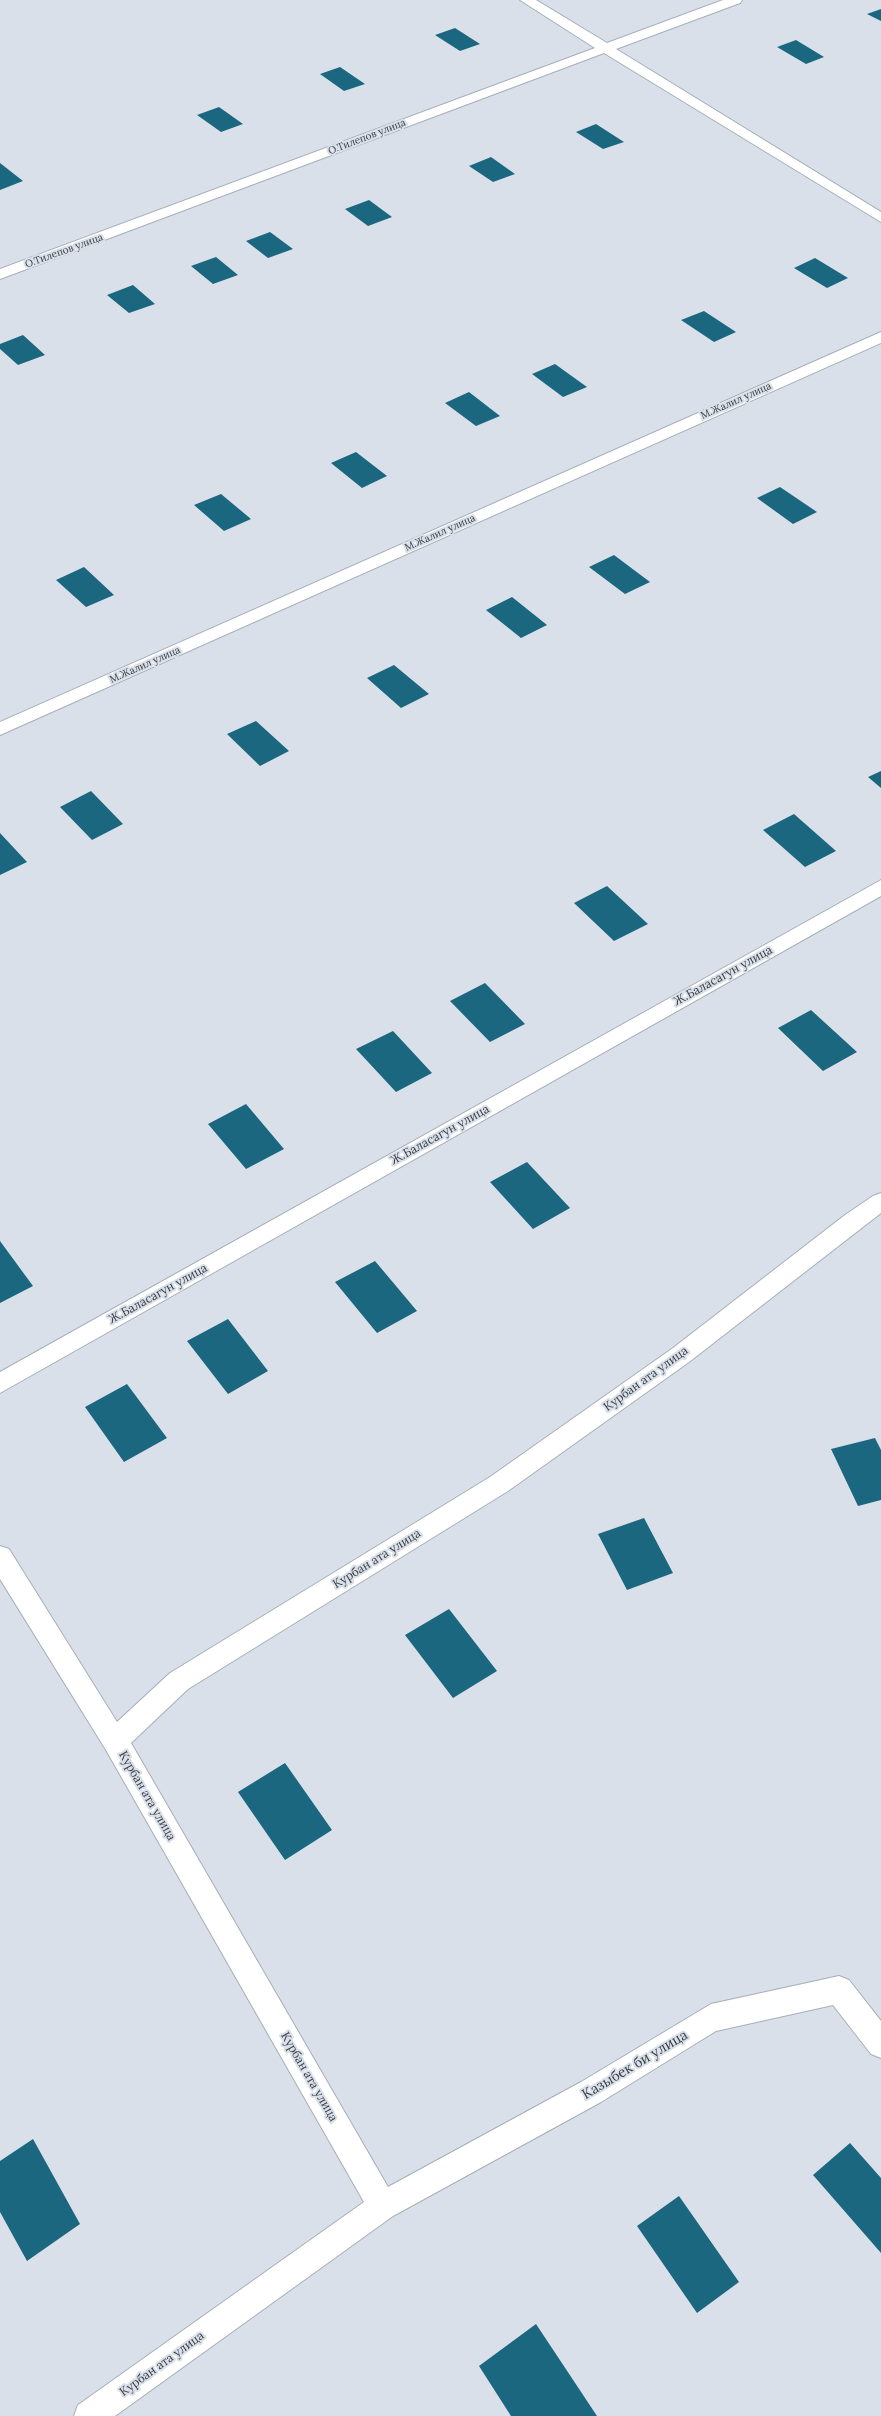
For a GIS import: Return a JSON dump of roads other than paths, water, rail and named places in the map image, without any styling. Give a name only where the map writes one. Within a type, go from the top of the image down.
[{"type":"street","points":[[527,0],[881,218]]},
{"type":"street","name":"О.Тилепов улица","points":[[0,274],[735,0]]},
{"type":"street","name":"М.Жалил улица","points":[[0,729],[881,337]]},
{"type":"street","name":"Ж.Баласагун улица","points":[[0,1383],[881,886]]},
{"type":"street","name":"Курбан ата улица","points":[[89,2416],[383,2206],[115,1741],[179,1681],[499,1484],[681,1355],[853,1221],[881,1202]]},
{"type":"street","points":[[0,1556],[115,1741]]},
{"type":"street","name":"Казыбек би улица","points":[[383,2206],[591,2092],[711,2018],[839,1990],[881,2044]]}]
